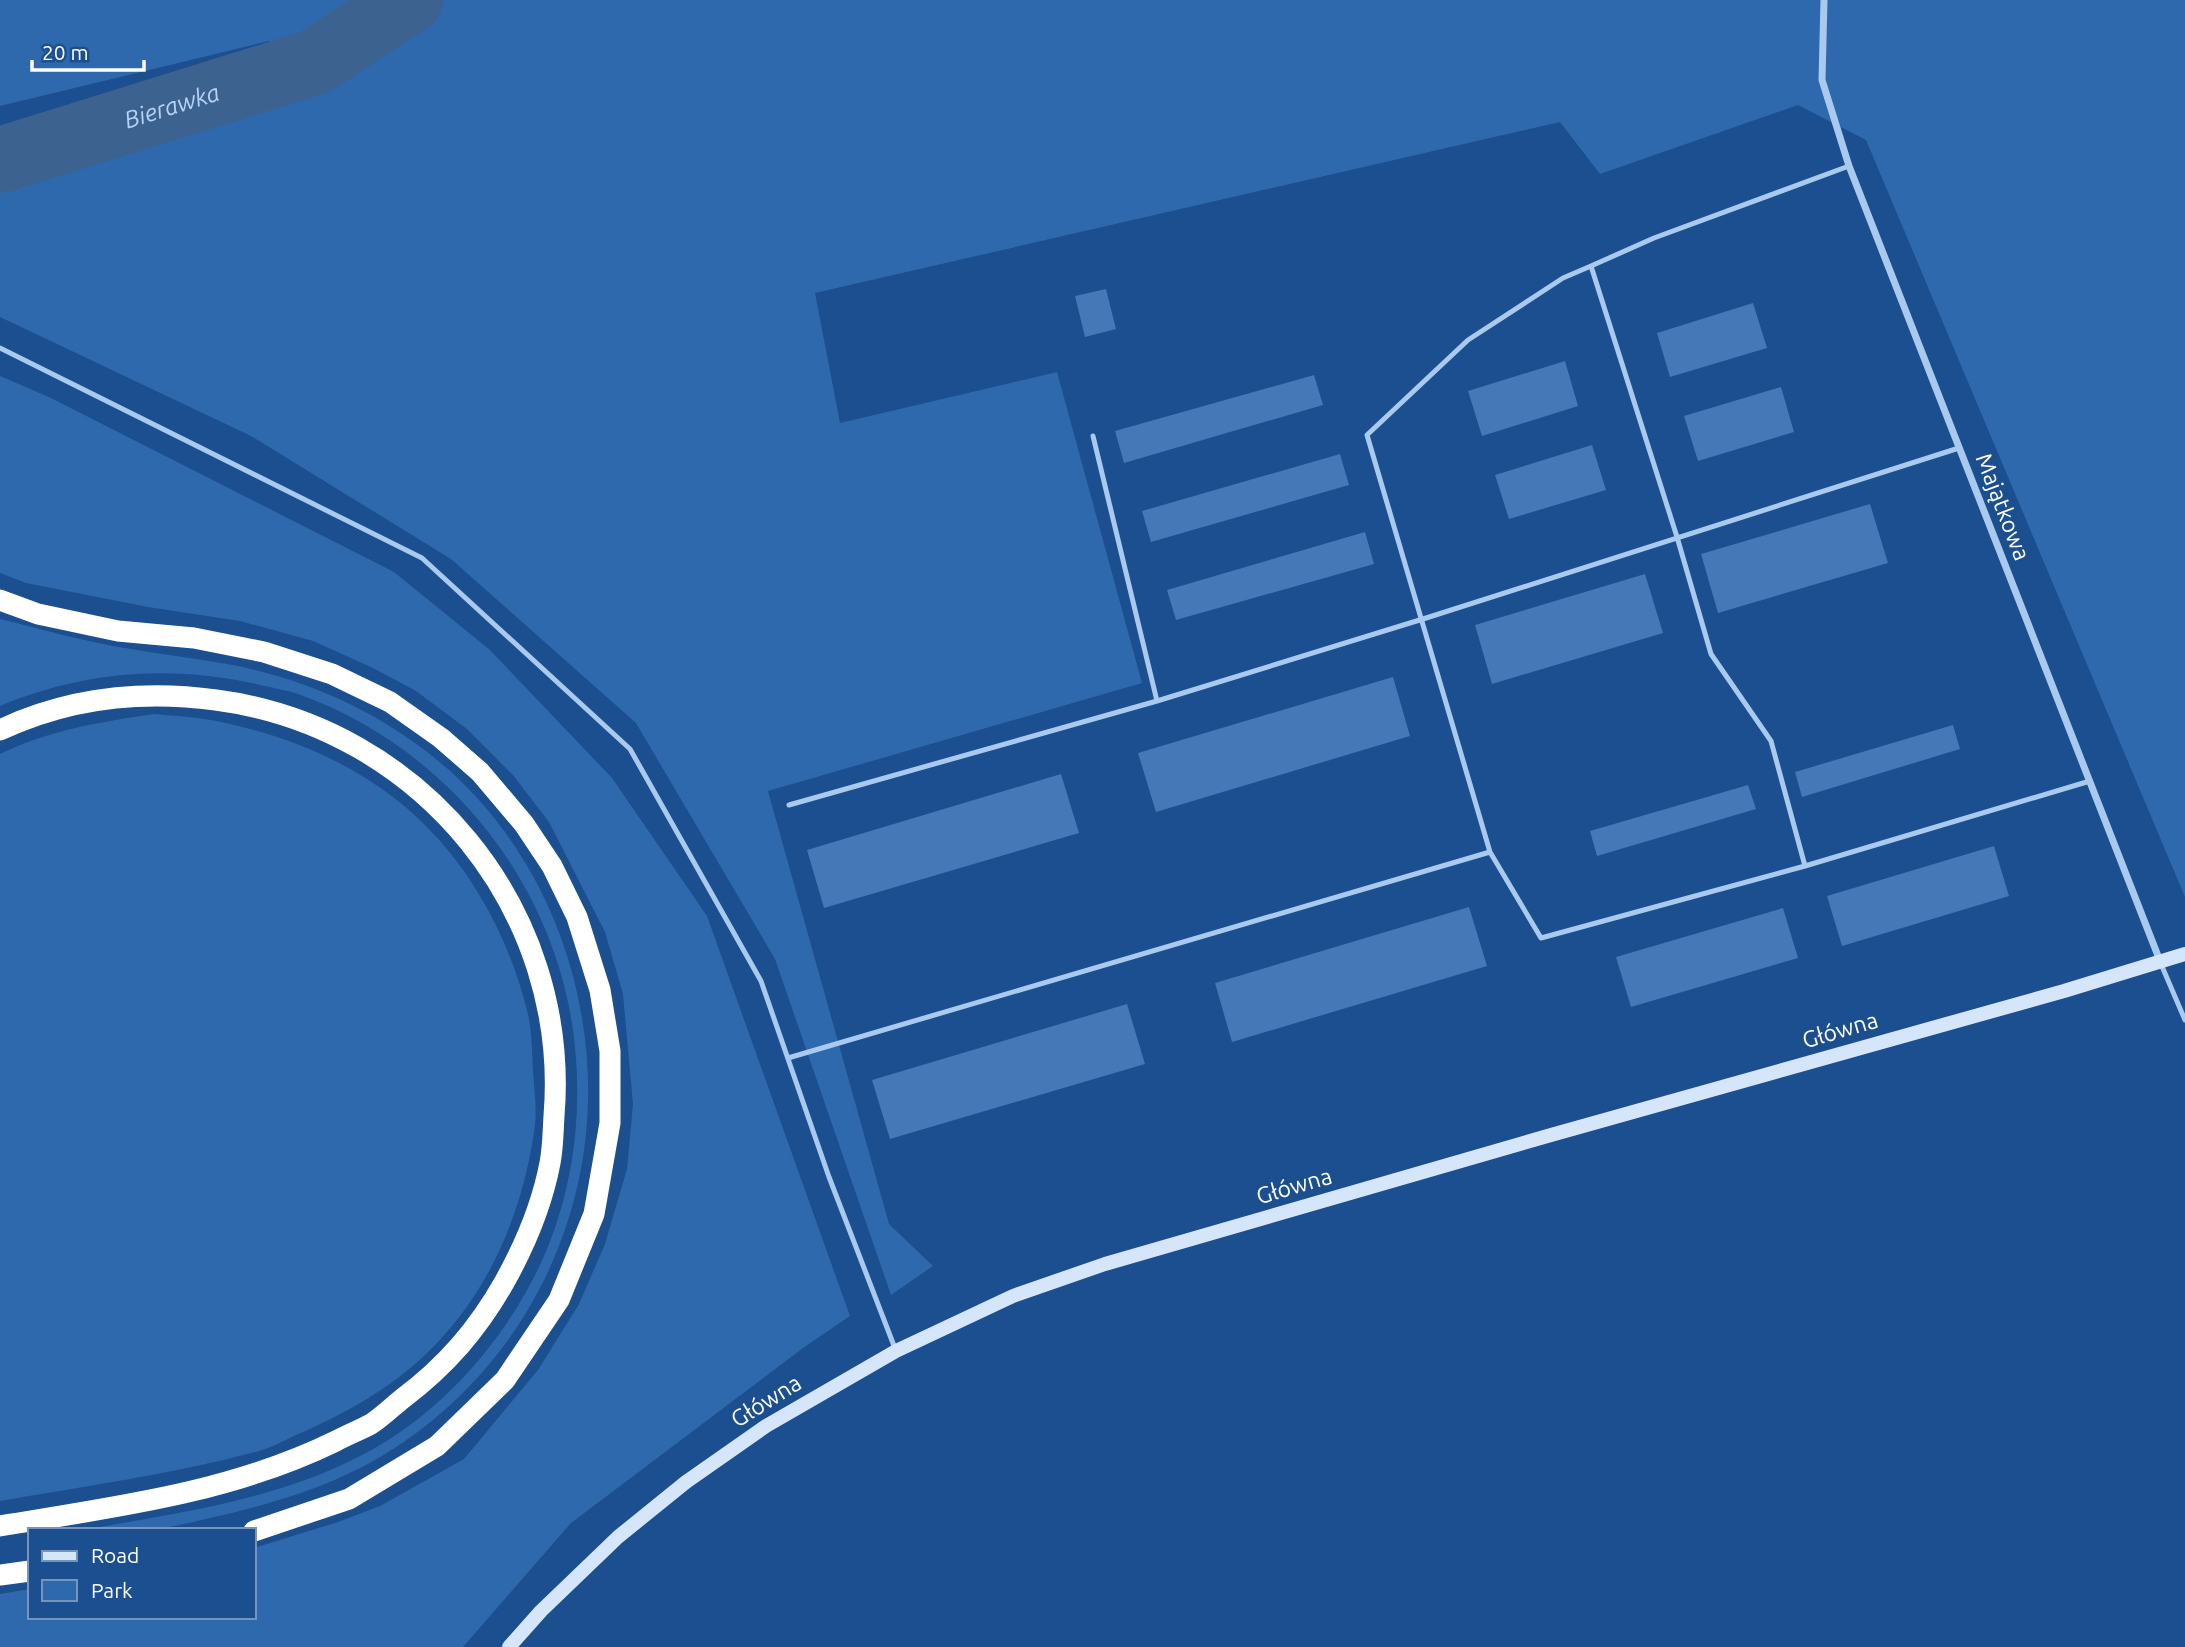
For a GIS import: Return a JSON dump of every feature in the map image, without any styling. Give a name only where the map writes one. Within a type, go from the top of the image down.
[{"type":"highway","points":[[0,600],[38,614],[118,631],[194,638],[264,652],[332,674],[390,702],[441,738],[480,772],[524,824],[552,866],[577,918],[600,990],[610,1051],[610,1123],[594,1214],[559,1300],[505,1380],[437,1446],[349,1499],[256,1530]]},
{"type":"highway","points":[[0,730],[72,705],[124,696],[176,695],[251,705],[321,728],[386,764],[443,812],[474,846],[499,882],[537,963],[551,1021],[557,1079],[550,1163],[525,1243],[486,1314],[435,1374],[372,1423],[302,1458],[234,1481],[162,1499],[0,1526]]},
{"type":"highway","points":[[0,1575],[28,1571]]},
{"type":"main road","name":"Główna","points":[[509,1647],[541,1611],[618,1537],[686,1482],[765,1426],[896,1352],[1013,1296],[1105,1264],[2064,991],[2185,954]]},
{"type":"street","name":"Majątkowa","points":[[1824,0],[1822,80],[1849,166],[2160,961]]},
{"type":"lane","points":[[1849,166],[1654,238],[1563,278],[1468,340],[1367,435],[1490,852],[1542,939],[1805,866],[2090,781]]},
{"type":"lane","points":[[1591,266],[1711,654],[1771,741],[1805,866]]},
{"type":"lane","points":[[0,348],[422,558],[630,749],[761,981],[829,1177],[896,1352]]},
{"type":"lane","points":[[1093,436],[1157,701]]},
{"type":"lane","points":[[789,805],[1157,701],[1423,619],[1959,447]]},
{"type":"lane","points":[[788,1058],[1490,852]]},
{"type":"lane","name":"Majątkowa","points":[[2160,961],[2185,1020]]},
{"type":"green space","points":[[0,0],[2185,0],[2185,897],[1866,140],[1798,105],[1600,174],[1560,122],[815,293],[840,423],[1057,372],[1142,683],[768,791],[889,1224],[933,1266],[891,1295],[775,959],[636,723],[451,559],[251,436],[0,317],[0,177],[304,78],[269,41],[0,106]]},
{"type":"green space","points":[[0,376],[51,398],[394,572],[490,650],[612,778],[707,916],[850,1316],[803,1348],[571,1523],[463,1647],[0,1647],[0,1594],[28,1589],[28,1619],[256,1619],[256,1547],[380,1506],[464,1459],[538,1370],[579,1304],[605,1244],[627,1169],[633,1104],[623,994],[605,932],[549,822],[513,775],[467,729],[416,691],[313,641],[240,621],[148,607],[26,583],[0,573]]},
{"type":"green space","points":[[0,619],[109,645],[256,670],[311,687],[389,725],[436,759],[464,784],[513,843],[550,909],[574,981],[582,1018],[588,1084],[584,1149],[571,1211],[548,1271],[517,1327],[477,1378],[430,1422],[356,1470],[274,1502],[186,1523],[163,1528],[94,1528],[195,1510],[270,1492],[341,1465],[398,1434],[441,1399],[479,1359],[512,1315],[540,1265],[552,1237],[568,1179],[576,1119],[576,1059],[567,998],[550,941],[524,886],[491,836],[451,790],[405,751],[354,719],[298,694],[227,678],[194,674],[128,674],[63,685],[0,706]]},
{"type":"green space","points":[[154,714],[244,727],[311,750],[374,783],[440,841],[460,865],[493,920],[507,949],[527,1010],[536,1111],[530,1156],[513,1218],[486,1277],[469,1304],[427,1353],[382,1389],[331,1419],[259,1451],[163,1473],[0,1501],[0,754],[56,733]]},
{"type":"building","points":[[1106,289],[1116,329],[1085,337],[1075,296]]},
{"type":"building","points":[[1753,303],[1767,348],[1670,377],[1657,333]]},
{"type":"building","points":[[1565,361],[1578,406],[1482,436],[1468,391]]},
{"type":"building","points":[[1314,375],[1323,405],[1124,463],[1115,431]]},
{"type":"building","points":[[1781,387],[1794,432],[1698,461],[1684,416]]},
{"type":"building","points":[[1592,445],[1606,490],[1509,519],[1495,475]]},
{"type":"building","points":[[1340,454],[1349,485],[1151,542],[1142,511]]},
{"type":"building","points":[[1870,504],[1888,563],[1718,613],[1701,554]]},
{"type":"building","points":[[1365,532],[1374,564],[1176,620],[1167,590]]},
{"type":"building","points":[[1645,574],[1663,633],[1492,684],[1475,625]]},
{"type":"building","points":[[1393,677],[1410,736],[1156,812],[1138,753]]},
{"type":"building","points":[[1953,725],[1960,749],[1802,797],[1795,772]]},
{"type":"building","points":[[1061,774],[1079,833],[824,908],[807,850]]},
{"type":"building","points":[[1748,785],[1756,809],[1597,856],[1590,831]]},
{"type":"building","points":[[1994,846],[2009,896],[1842,946],[1827,896]]},
{"type":"building","points":[[1469,907],[1487,966],[1232,1042],[1215,983]]},
{"type":"building","points":[[1783,908],[1798,958],[1631,1007],[1616,957]]},
{"type":"building","points":[[1127,1004],[1145,1064],[890,1139],[872,1080]]},
{"type":"waterway","name":"Bierawka","points":[[0,160],[315,62],[410,0]]}]
